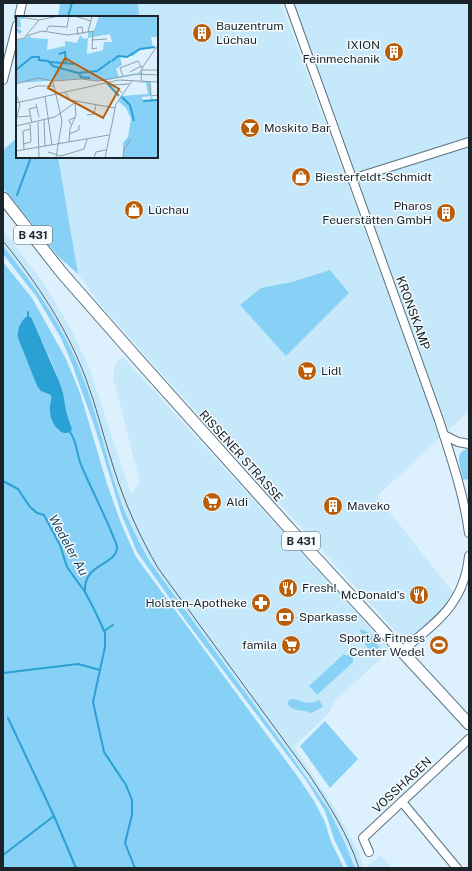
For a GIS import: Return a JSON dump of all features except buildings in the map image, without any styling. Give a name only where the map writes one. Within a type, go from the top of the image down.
[{"type":"main road","name":"RISSENER STRASSE","points":[[3,198],[62,273],[104,322],[267,504],[469,724]]},
{"type":"street","points":[[19,16],[22,3]]},
{"type":"street","name":"KRONSKAMP","points":[[288,3],[444,435],[461,495],[469,533]]},
{"type":"street","points":[[3,80],[16,29]]},
{"type":"street","points":[[352,179],[469,142]]},
{"type":"street","points":[[444,435],[458,442],[467,443]]},
{"type":"street","points":[[452,462],[455,451],[467,443]]},
{"type":"street","points":[[402,651],[446,613],[457,599],[464,582],[469,556]]},
{"type":"street","name":"VOSSHAGEN","points":[[369,852],[363,838],[469,739]]},
{"type":"street","points":[[402,802],[457,868]]},
{"type":"shaded area","points":[[60,3],[138,3],[139,16],[58,16]]},
{"type":"shaded area","points":[[138,3],[281,3],[441,437],[377,496],[455,595],[444,610],[412,638],[404,639],[398,634],[134,343],[100,304],[78,274],[58,158],[158,158],[158,16],[139,16]]},
{"type":"shaded area","points":[[294,3],[469,3],[469,411],[448,430]]},
{"type":"shaded area","points":[[16,139],[16,158],[58,158],[78,274],[58,256],[3,188],[3,150]]},
{"type":"shaded area","points":[[3,230],[43,282],[71,329],[90,370],[131,494],[140,482],[113,378],[115,364],[123,357],[390,650],[334,702],[328,714],[294,747],[333,805],[358,851],[364,868],[355,868],[329,810],[150,562],[133,529],[118,494],[82,375],[64,337],[45,304],[23,270],[3,246]]},
{"type":"shaded area","points":[[3,246],[48,308],[67,340],[82,375],[92,404],[121,502],[132,528],[150,562],[329,810],[355,868],[348,868],[334,839],[325,811],[306,780],[186,621],[137,552],[122,516],[95,428],[61,338],[36,296],[3,254]]},
{"type":"shaded area","points":[[3,262],[32,298],[66,359],[80,393],[107,484],[121,523],[136,557],[298,777],[314,801],[325,822],[331,842],[344,868],[3,868]],"holes":[[[32,319],[59,382],[65,409],[71,424],[70,432],[58,431],[51,417],[51,395],[37,386],[18,338],[18,329]]]},
{"type":"shaded area","points":[[330,270],[349,293],[286,356],[240,305],[261,288],[292,282]]},
{"type":"shaded area","points":[[26,317],[31,317],[59,381],[72,429],[67,433],[63,433],[56,428],[50,415],[51,395],[41,391],[37,386],[18,338],[19,326]]},
{"type":"shaded area","points":[[469,449],[469,483],[468,479],[463,480],[459,456],[464,450]]},
{"type":"shaded area","points":[[359,629],[365,631],[376,639],[378,646],[380,646],[376,652],[373,653],[370,651]]},
{"type":"shaded area","points":[[351,653],[353,662],[317,695],[309,686],[344,654],[347,656]]},
{"type":"shaded area","points":[[291,699],[307,703],[319,700],[323,707],[311,713],[296,710],[288,705],[288,701]]},
{"type":"shaded area","points":[[325,721],[358,759],[330,788],[300,746]]},
{"type":"shaded area","points":[[381,855],[392,868],[365,868]]},
{"type":"waterway","points":[[68,16],[72,3]]},
{"type":"waterway","points":[[17,195],[31,158]]},
{"type":"waterway","points":[[28,312],[28,317]]},
{"type":"waterway","points":[[70,432],[73,436],[80,463],[117,546],[116,552],[112,557],[89,575],[86,582],[85,592]]},
{"type":"waterway","name":"Wedeler Au","points":[[3,481],[18,489],[30,507],[37,513],[44,515],[60,545],[67,567],[85,592],[105,633],[105,647],[93,702],[104,752],[126,785],[132,800],[132,815],[125,843],[135,868]]},
{"type":"waterway","name":"Wedeler Au","points":[[104,631],[113,625]]},
{"type":"waterway","points":[[3,673],[78,664],[100,670]]},
{"type":"waterway","points":[[8,718],[54,816],[76,868]]},
{"type":"waterway","points":[[3,855],[54,816]]},
{"type":"tram line","points":[[3,241],[28,273],[70,342],[90,390],[110,458],[128,508],[158,568],[310,776],[344,832],[355,855],[359,868]]},
{"type":"place","name":"Bauzentrum Lüchau","points":[[202,33]]},
{"type":"place","name":"IXION Feinmechanik","points":[[394,52]]},
{"type":"place","name":"Moskito Bar","points":[[250,128]]},
{"type":"place","name":"Biesterfeldt-Schmidt","points":[[301,177]]},
{"type":"place","name":"Lüchau","points":[[134,210]]},
{"type":"place","name":"Pharos Feuerstätten GmbH","points":[[446,213]]},
{"type":"place","name":"Lidl","points":[[307,371]]},
{"type":"place","name":"Aldi","points":[[212,502]]},
{"type":"place","name":"Maveko","points":[[333,506]]},
{"type":"place","name":"Fresh!","points":[[288,588]]},
{"type":"place","name":"McDonald's","points":[[419,595]]},
{"type":"place","name":"Holsten-Apotheke","points":[[261,603]]},
{"type":"place","name":"Sparkasse","points":[[285,617]]},
{"type":"place","name":"famila","points":[[291,645]]},
{"type":"place","name":"Sport & Fitness Center Wedel","points":[[439,645]]}]
